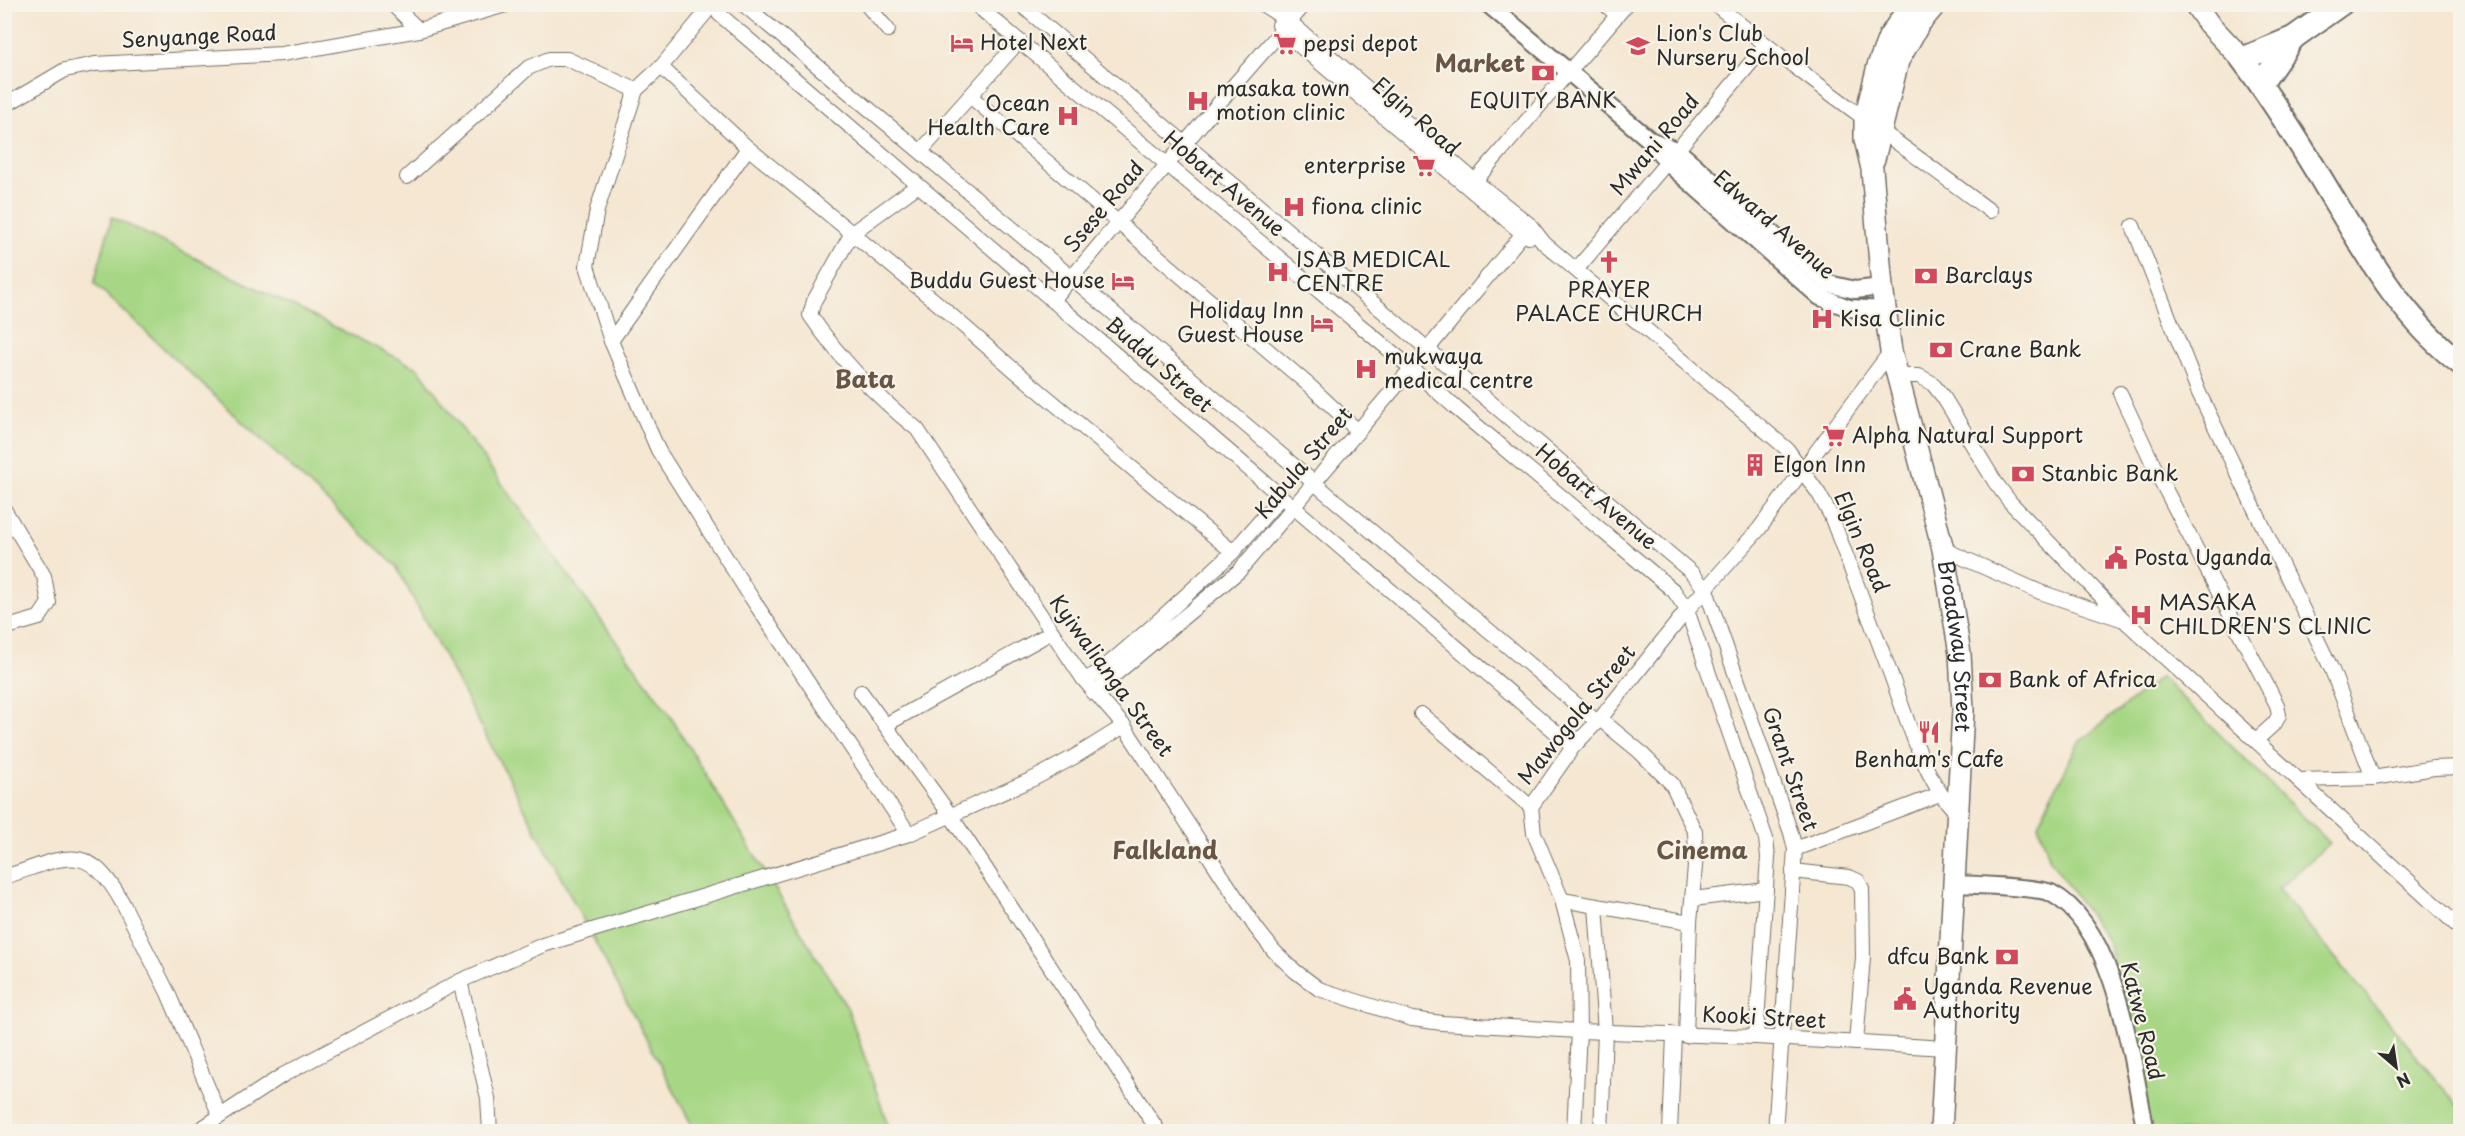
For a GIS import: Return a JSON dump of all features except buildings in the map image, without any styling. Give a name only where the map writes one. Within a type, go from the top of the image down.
[{"type":"highway","points":[[2341,4],[2293,38],[2242,59],[2261,84],[2374,268],[2414,319],[2460,363]]},
{"type":"highway","points":[[2261,84],[2293,38]]},
{"type":"main road","name":"Broadway Street","points":[[1936,4],[1911,14],[1889,38],[1878,66],[1873,123],[1865,139],[1872,169],[1882,287],[1891,351],[1943,549],[1960,654],[1963,710],[1956,884],[1941,1131]]},
{"type":"main road","points":[[2194,7],[2242,59]]},
{"type":"street","points":[[392,4],[419,30]]},
{"type":"street","name":"Senyange Road","points":[[4,106],[65,70],[85,66],[282,54],[419,30],[509,4]]},
{"type":"street","points":[[731,4],[725,12],[709,10],[661,67],[636,90],[597,210],[587,266],[611,341],[658,450],[747,591],[909,834]]},
{"type":"street","points":[[743,4],[1072,278],[1314,485],[1598,720],[1639,751],[1672,784],[1695,832],[1696,855],[1670,1131]]},
{"type":"street","points":[[866,4],[888,30]]},
{"type":"street","name":"Hobart Avenue","points":[[975,4],[1411,368],[1466,417],[1659,576],[1674,591],[1687,610]]},
{"type":"street","name":"Hobart Avenue","points":[[1020,4],[1186,142],[1427,350],[1691,572],[1706,590]]},
{"type":"street","points":[[1034,15],[1044,4]]},
{"type":"street","name":"Ssese Road","points":[[1052,301],[1305,4]]},
{"type":"street","name":"Edward Avenue","points":[[1488,4],[1651,141],[1829,284],[1855,290],[1882,287]]},
{"type":"street","points":[[1474,181],[1622,10],[1605,4]]},
{"type":"street","points":[[1715,4],[1806,78],[1873,123],[1990,211]]},
{"type":"street","name":"Elgin Road","points":[[1266,8],[1787,449],[1831,516],[1914,737],[1940,794],[1958,813]]},
{"type":"street","name":"Buddu Street","points":[[709,10],[1573,747]]},
{"type":"street","name":"Elgin Road","points":[[1286,26],[1474,181],[1526,229]]},
{"type":"street","points":[[921,152],[1019,41]]},
{"type":"street","name":"Mwani Road","points":[[1576,270],[1765,46]]},
{"type":"street","points":[[406,177],[528,68],[549,59],[567,59],[636,90]]},
{"type":"street","points":[[661,67],[748,148],[1233,552]]},
{"type":"street","points":[[969,96],[1311,387],[1358,431]]},
{"type":"street","points":[[611,341],[748,148]]},
{"type":"street","name":"Edward Avenue","points":[[1673,157],[1820,297],[1849,308],[1885,310]]},
{"type":"street","name":"Kyiwalianga Street","points":[[917,186],[852,233],[813,301],[810,315],[820,330],[883,402],[917,429],[1083,680],[1124,726],[1256,928],[1274,951],[1319,989],[1412,1018],[1442,1023],[1580,1031]]},
{"type":"street","points":[[2133,226],[2199,393],[2332,670],[2373,778]]},
{"type":"street","name":"Kabula Street","points":[[1093,693],[1227,583],[1314,485],[1526,229]]},
{"type":"street","name":"Mawogola Street","points":[[1574,1131],[1580,1031],[1578,961],[1562,900],[1534,833],[1531,807],[1573,747],[1598,720],[1687,610],[1759,529],[1801,469],[1891,351]]},
{"type":"street","points":[[1897,376],[1919,376],[1932,382],[2010,502],[2123,619],[2460,928]]},
{"type":"street","points":[[2120,393],[2159,477],[2277,705],[2279,715],[2275,723],[2256,740]]},
{"type":"street","points":[[1083,680],[1099,672],[1233,552],[1281,497]]},
{"type":"street","points":[[4,508],[44,576],[49,603],[39,618],[4,628]]},
{"type":"street","points":[[1943,549],[2040,592],[2123,619]]},
{"type":"street","name":"Grant Street","points":[[1706,590],[1795,849],[1775,1131]]},
{"type":"street","points":[[1687,610],[1766,839],[1768,857],[1756,1037]]},
{"type":"street","points":[[887,724],[1052,632]]},
{"type":"street","points":[[861,692],[887,724],[951,816],[1159,1131]]},
{"type":"street","points":[[1420,714],[1531,807]]},
{"type":"street","points":[[196,1131],[284,1075],[460,981],[543,945],[909,834],[1035,778],[1074,758],[1124,726]]},
{"type":"street","points":[[2300,780],[2373,778],[2434,768],[2460,767]]},
{"type":"street","points":[[1795,849],[1940,794]]},
{"type":"street","points":[[1766,839],[1791,833]]},
{"type":"street","points":[[4,877],[70,856],[92,862],[122,902],[168,993],[220,1116]]},
{"type":"street","points":[[1793,872],[1849,877],[1857,881],[1862,889],[1863,957],[1856,1043]]},
{"type":"street","name":"Katwe Road","points":[[1956,884],[2049,891],[2077,915],[2100,948],[2121,1009],[2146,1131]]},
{"type":"street","points":[[1693,899],[1766,890]]},
{"type":"street","points":[[1562,900],[1690,922]]},
{"type":"street","points":[[1596,906],[1605,1032],[1601,1131]]},
{"type":"street","points":[[460,981],[488,1098],[490,1131]]},
{"type":"street","name":"Kooki Street","points":[[1580,1031],[1756,1037],[1946,1048]]},
{"type":"green space","points":[[112,217],[418,368],[669,714],[848,1009],[890,1131],[695,1131],[396,566],[94,283]]},
{"type":"green space","points":[[2161,677],[2330,843],[2278,889],[2460,1108],[2460,1131],[2147,1131],[2108,942],[2050,860],[2038,824],[2079,742]]},
{"type":"place","name":"Hotel Next","points":[[962,43]]},
{"type":"place","name":"pepsi depot","points":[[1285,44]]},
{"type":"place","name":"Lion's Club Nursery School","points":[[1638,46]]},
{"type":"place","name":"EQUITY BANK","points":[[1543,73]]},
{"type":"place","name":"masaka town motion clinic","points":[[1198,101]]},
{"type":"place","name":"Ocean Health Care","points":[[1068,116]]},
{"type":"place","name":"enterprise","points":[[1424,166]]},
{"type":"place","name":"fiona clinic","points":[[1294,207]]},
{"type":"place","name":"PRAYER PALACE CHURCH","points":[[1609,262]]},
{"type":"place","name":"ISAB MEDICAL CENTRE","points":[[1278,272]]},
{"type":"place","name":"Barclays","points":[[1926,276]]},
{"type":"place","name":"Buddu Guest House","points":[[1123,281]]},
{"type":"place","name":"Kisa Clinic","points":[[1822,319]]},
{"type":"place","name":"Holiday Inn Guest House","points":[[1322,323]]},
{"type":"place","name":"Crane Bank","points":[[1941,350]]},
{"type":"place","name":"mukwaya medical centre","points":[[1366,369]]},
{"type":"place","name":"Alpha Natural Support","points":[[1834,436]]},
{"type":"place","name":"Elgon Inn","points":[[1755,465]]},
{"type":"place","name":"Stanbic Bank","points":[[2023,474]]},
{"type":"place","name":"Posta Uganda","points":[[2116,558]]},
{"type":"place","name":"MASAKA CHILDREN'S CLINIC","points":[[2141,615]]},
{"type":"place","name":"Bank of Africa","points":[[1990,680]]},
{"type":"place","name":"Benham's Cafe","points":[[1929,732]]},
{"type":"place","name":"dfcu Bank","points":[[2007,957]]},
{"type":"place","name":"Uganda Revenue Authority","points":[[1905,999]]},
{"type":"district","name":"Market","points":[[1480,64]]},
{"type":"district","name":"Bata","points":[[865,380]]},
{"type":"district","name":"Falkland","points":[[1165,851]]},
{"type":"district","name":"Cinema","points":[[1702,851]]}]
